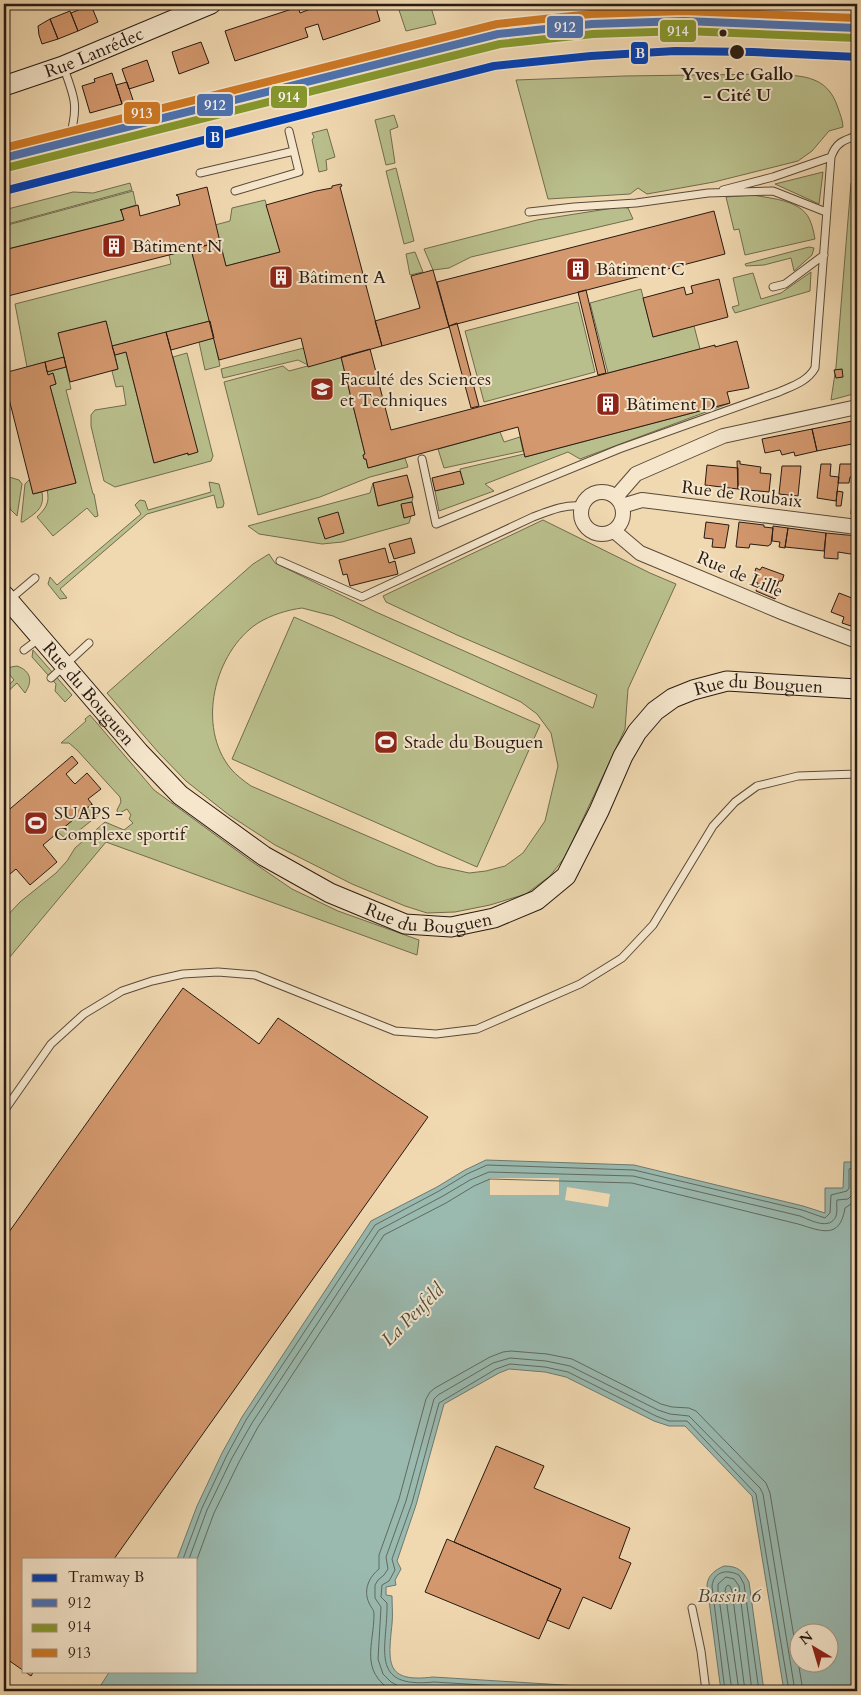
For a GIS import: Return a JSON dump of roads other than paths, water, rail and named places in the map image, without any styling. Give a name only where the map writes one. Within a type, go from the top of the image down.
[{"type":"street","name":"Rue Lanrédec","points":[[4,86],[63,66],[211,4]]},
{"type":"street","points":[[4,158],[498,34],[584,25],[684,21],[857,28]]},
{"type":"street","points":[[619,501],[636,474],[723,436],[857,408]]},
{"type":"street","points":[[599,492],[610,493],[619,501],[624,515],[622,523],[614,531],[599,535],[588,530],[583,524],[581,517],[582,506],[591,494],[599,492]]},
{"type":"street","name":"Rue de Roubaix","points":[[619,501],[642,500],[857,527]]},
{"type":"street","name":"Rue de Lille","points":[[614,531],[640,553],[857,641]]},
{"type":"street","name":"Rue du Bouguen","points":[[6,598],[41,638],[58,671],[180,795],[264,856],[330,893],[405,924],[451,927],[494,918],[537,900],[566,876],[599,811],[623,756],[637,732],[655,711],[673,698],[693,690],[727,681],[857,689]]},
{"type":"lane","points":[[63,66],[74,96],[76,108],[68,142]]},
{"type":"lane","points":[[235,190],[300,172],[289,131]]},
{"type":"lane","points":[[422,459],[436,524],[619,449],[803,382],[812,374],[815,368],[831,157],[835,146],[844,139],[857,136]]},
{"type":"lane","points":[[200,173],[294,151]]},
{"type":"lane","points":[[708,194],[773,177],[831,157]]},
{"type":"lane","points":[[529,212],[636,203],[708,194],[773,191],[826,212]]},
{"type":"lane","points":[[773,287],[785,284],[824,255]]},
{"type":"lane","points":[[280,561],[362,597],[533,517],[572,505],[582,506]]},
{"type":"lane","points":[[6,598],[35,578]]},
{"type":"lane","points":[[24,650],[41,638]]},
{"type":"lane","points":[[58,671],[89,643]]},
{"type":"lane","points":[[4,1111],[51,1044],[84,1014],[122,992],[152,981],[183,974],[218,972],[255,975],[394,1031],[436,1034],[477,1029],[580,984],[622,958],[653,926],[713,826],[735,802],[757,786],[798,776],[857,774]]},
{"type":"lane","points":[[692,1608],[701,1651],[706,1691]]},
{"type":"water","name":"La Penfeld","points":[[486,1160],[634,1165],[825,1213],[825,1188],[843,1188],[844,1162],[857,1162],[857,1691],[784,1691],[752,1496],[685,1426],[669,1426],[654,1421],[566,1377],[545,1372],[509,1369],[444,1404],[416,1505],[397,1561],[401,1569],[395,1580],[396,1585],[386,1587],[386,1595],[392,1596],[390,1650],[393,1667],[398,1673],[406,1677],[417,1678],[433,1677],[662,1691],[97,1691],[109,1672],[198,1672],[198,1558],[177,1558],[197,1506],[222,1453],[242,1417],[371,1221]]},
{"type":"water","name":"Bassin 6","points":[[724,1566],[739,1570],[749,1582],[764,1691],[721,1691],[707,1585],[712,1573]]},
{"type":"tram line","name":"B","points":[[4,191],[494,66],[591,56],[675,51],[753,52],[857,57]]},
{"type":"place","name":"Yves Le Gallo - Cité U","points":[[737,52]]},
{"type":"place","name":"Bâtiment N","points":[[114,246]]},
{"type":"place","name":"Bâtiment C","points":[[578,269]]},
{"type":"place","name":"Bâtiment A","points":[[281,277]]},
{"type":"place","name":"Faculté des Sciences et Techniques","points":[[322,389]]},
{"type":"place","name":"Bâtiment D","points":[[608,404]]},
{"type":"place","name":"Stade du Bouguen","points":[[386,742]]},
{"type":"place","name":"SUAPS - Complexe sportif","points":[[36,823]]}]
